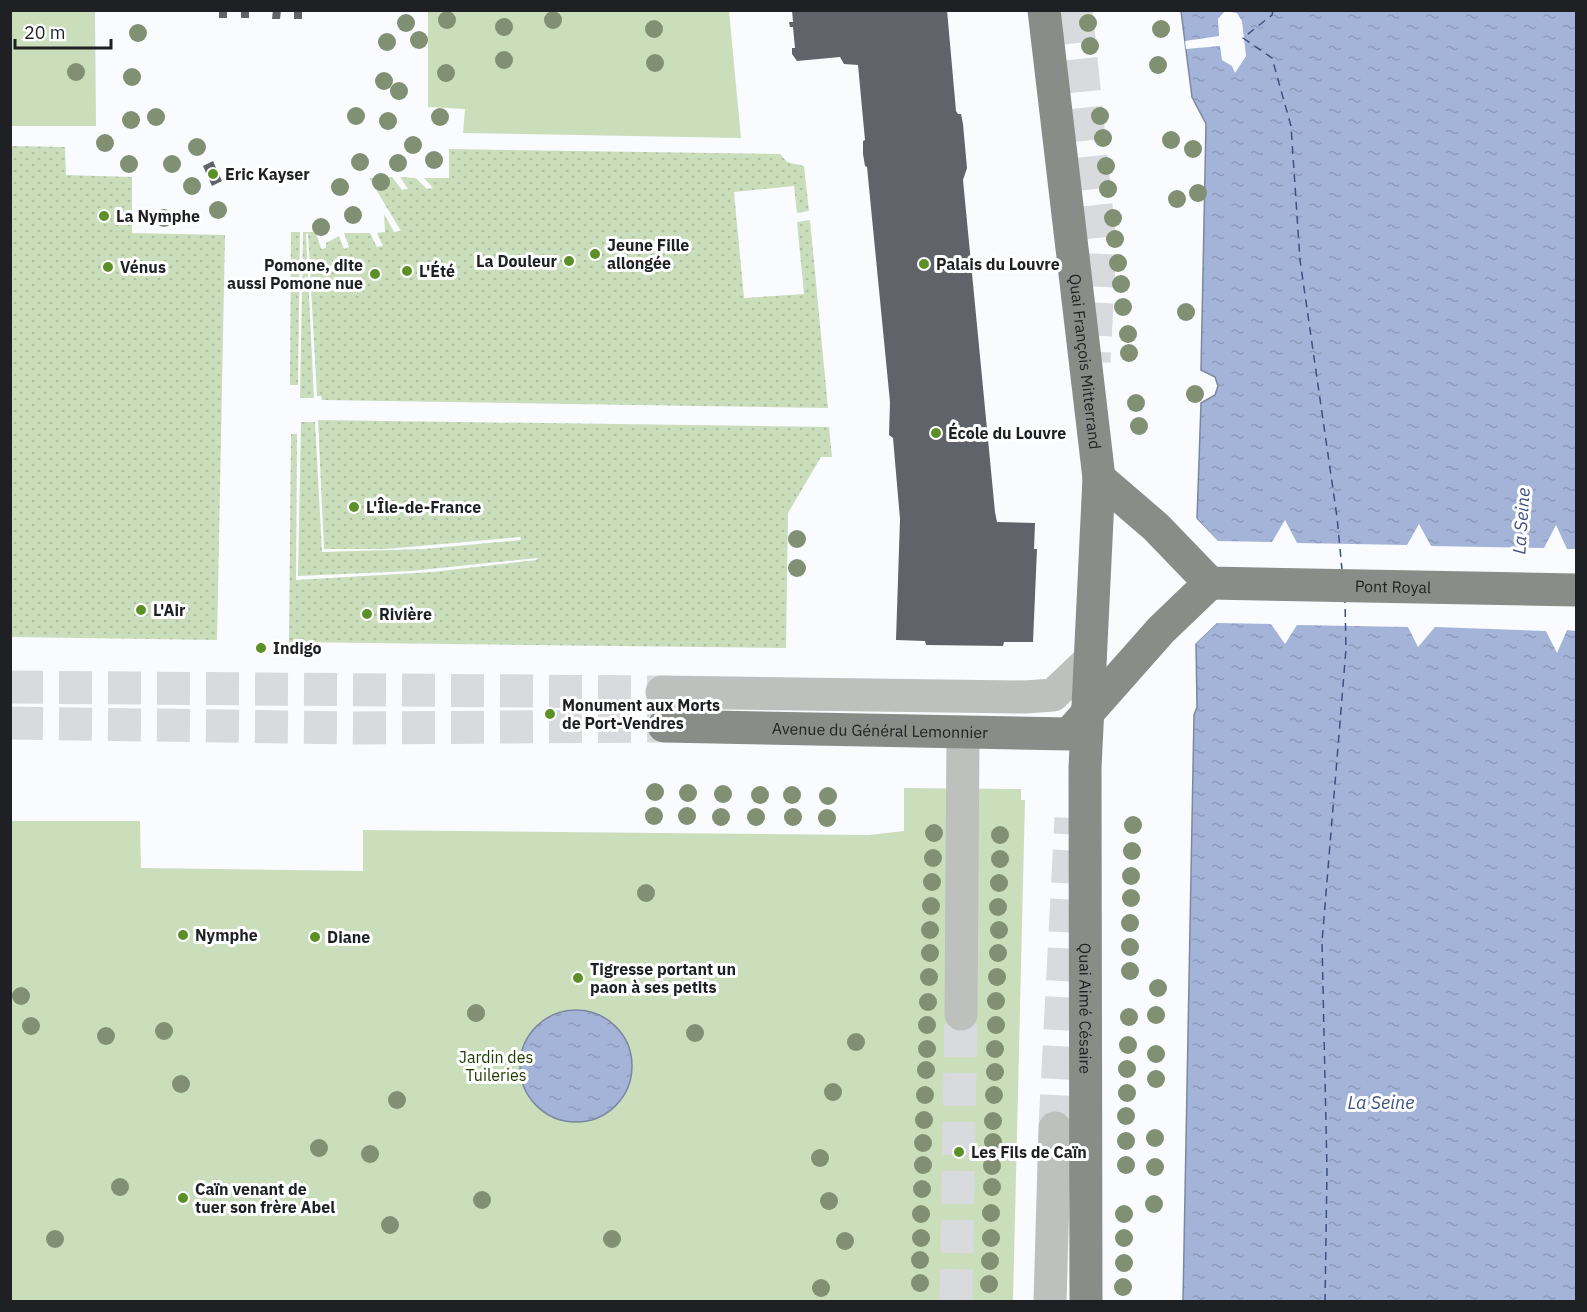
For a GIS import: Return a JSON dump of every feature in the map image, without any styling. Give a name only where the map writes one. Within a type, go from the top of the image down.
[{"type":"main road","name":"Quai François Mitterrand","points":[[1044,10],[1099,478],[1088,714]]},
{"type":"main road","points":[[1088,714],[1166,626],[1210,583],[1170,542],[1099,478]]},
{"type":"main road","name":"Pont Royal","points":[[1210,583],[1576,590]]},
{"type":"main road","name":"Avenue du Général Lemonnier","points":[[664,726],[1069,734],[1088,714]]},
{"type":"main road","name":"Quai Aimé Césaire","points":[[1086,1302],[1085,768],[1088,714]]},
{"type":"lane","points":[[662,692],[1026,697],[1053,695],[1090,660]]},
{"type":"lane","points":[[961,1014],[963,733]]},
{"type":"lane","points":[[1050,1302],[1055,1128]]},
{"type":"green space","points":[[11,10],[95,11],[96,126],[11,126]]},
{"type":"green space","points":[[428,11],[729,11],[741,138],[463,133],[465,109],[428,107]]},
{"type":"green space","points":[[11,146],[65,147],[66,175],[132,177],[132,233],[225,235],[217,640],[11,637]]},
{"type":"green space","points":[[449,149],[780,154],[787,162],[804,166],[809,211],[797,213],[794,186],[734,192],[744,298],[804,294],[797,222],[810,220],[828,408],[322,400],[321,396],[317,396],[308,233],[306,234],[314,398],[300,398],[303,232],[316,232],[321,249],[326,248],[326,243],[339,236],[344,249],[349,247],[344,233],[370,233],[377,247],[383,246],[377,233],[385,232],[384,214],[394,232],[401,231],[369,178],[392,177],[402,190],[408,189],[400,177],[416,178],[427,189],[433,188],[424,178],[449,178]]},
{"type":"green space","points":[[291,232],[300,232],[298,385],[290,385]]},
{"type":"green space","points":[[318,420],[829,427],[832,457],[821,457],[788,513],[786,648],[289,642],[291,434],[297,434],[296,580],[433,572],[538,558],[411,571],[298,576],[301,422],[315,422],[322,552],[424,549],[521,540],[520,537],[386,549],[324,549]]},
{"type":"green space","name":"Jardin des Tuileries","points":[[904,788],[1021,789],[1021,800],[1025,800],[1013,1301],[11,1302],[11,821],[140,821],[141,868],[363,871],[363,830],[869,835],[904,831]]},
{"type":"water","name":"La Seine","points":[[1181,11],[1576,11],[1576,1301],[1183,1301],[1194,715],[1197,707],[1196,643],[1217,623],[1218,542],[1197,519],[1201,403],[1215,395],[1218,386],[1215,377],[1201,370],[1206,124],[1192,97]]},
{"type":"water","points":[[576,1010],[597,1015],[615,1027],[627,1045],[632,1066],[627,1087],[615,1105],[597,1117],[576,1122],[555,1117],[537,1105],[525,1087],[520,1066],[525,1045],[537,1027],[555,1015]]},
{"type":"pier","points":[[1225,11],[1237,13],[1242,21],[1246,56],[1235,73],[1232,66],[1222,60],[1220,46],[1186,49],[1185,41],[1219,36],[1218,19]]},
{"type":"pier","points":[[1194,516],[1218,541],[1272,542],[1285,520],[1297,543],[1407,545],[1419,524],[1431,546],[1544,548],[1556,525],[1567,549],[1576,549],[1576,631],[1567,630],[1557,653],[1546,631],[1435,627],[1418,647],[1408,627],[1297,625],[1285,644],[1271,624],[1217,623],[1193,646],[1194,641],[1214,622],[1215,543],[1195,521]]},
{"type":"building","points":[[219,10],[227,10],[227,18],[219,18]]},
{"type":"building","points":[[241,10],[249,10],[249,18],[241,18]]},
{"type":"building","points":[[273,10],[281,10],[280,19],[272,19]]},
{"type":"building","points":[[294,10],[302,10],[302,19],[294,19]]},
{"type":"building","name":"Palais du Louvre","points":[[792,10],[947,10],[956,111],[961,114],[963,124],[967,168],[963,180],[995,512],[997,522],[1035,523],[1034,549],[1037,549],[1033,642],[1004,642],[1003,646],[926,645],[925,641],[896,640],[900,519],[893,438],[889,435],[890,402],[867,167],[863,154],[863,141],[865,140],[858,65],[844,64],[840,57],[797,61],[792,54],[792,48],[795,48],[793,27],[790,27],[789,22],[793,22]]},
{"type":"building","name":"Eric Kayser","points":[[213,161],[222,181],[212,186],[203,166]]},
{"type":"ferry route","points":[[1273,10],[1272,15],[1243,38],[1272,58],[1291,126],[1300,260],[1337,517],[1342,570]]},
{"type":"ferry route","points":[[1325,1302],[1327,1170],[1322,942],[1346,649],[1345,602]]},
{"type":"tunnel","points":[[1076,10],[1100,244],[1094,362]]},
{"type":"tunnel","points":[[10,687],[662,692]]},
{"type":"tunnel","points":[[10,723],[357,728],[664,726]]},
{"type":"tunnel","points":[[1055,1128],[1071,818]]},
{"type":"tunnel","points":[[956,1302],[961,1014]]},
{"type":"place","name":"Eric Kayser","points":[[213,174]]},
{"type":"place","name":"La Nymphe","points":[[104,216]]},
{"type":"place","name":"Jeune Fille allongée","points":[[595,254]]},
{"type":"place","name":"La Douleur","points":[[569,261]]},
{"type":"place","name":"Palais du Louvre","points":[[924,264]]},
{"type":"place","name":"Vénus","points":[[108,267]]},
{"type":"place","name":"L'Été","points":[[407,271]]},
{"type":"place","name":"Pomone, dite aussi Pomone nue","points":[[375,274]]},
{"type":"place","name":"École du Louvre","points":[[936,433]]},
{"type":"place","name":"L'Île-de-France","points":[[354,507]]},
{"type":"place","name":"L'Air","points":[[141,610]]},
{"type":"place","name":"Rivière","points":[[367,614]]},
{"type":"place","name":"Indigo","points":[[261,648]]},
{"type":"place","name":"Monument aux Morts de Port-Vendres","points":[[550,714]]},
{"type":"place","name":"Nymphe","points":[[183,935]]},
{"type":"place","name":"Diane","points":[[315,937]]},
{"type":"place","name":"Tigresse portant un paon à ses petits","points":[[578,978]]},
{"type":"place","name":"Les Fils de Caïn","points":[[959,1152]]},
{"type":"place","name":"Caïn venant de tuer son frère Abel","points":[[183,1198]]}]
